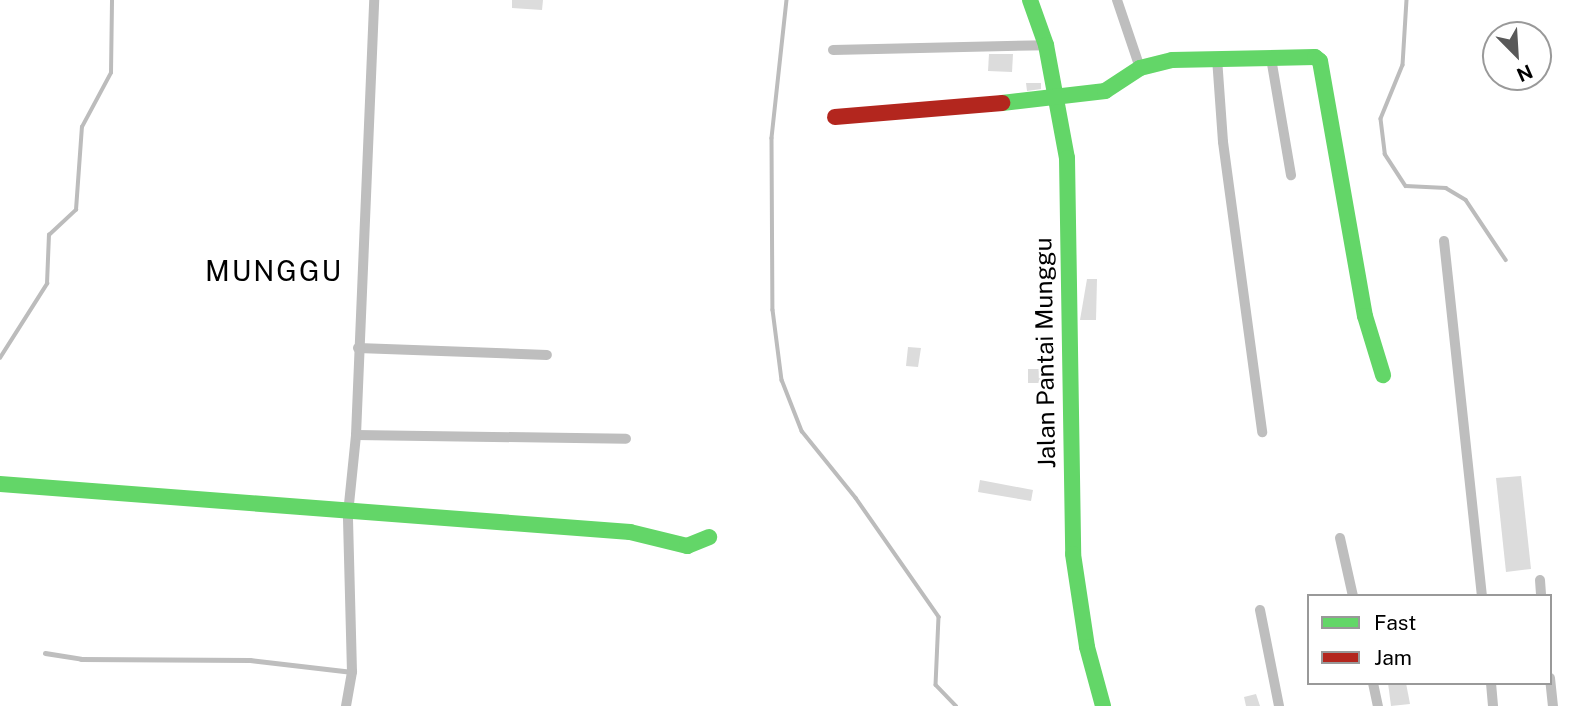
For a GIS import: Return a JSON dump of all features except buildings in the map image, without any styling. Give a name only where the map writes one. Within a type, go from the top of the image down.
[{"type":"street","points":[[346,706],[352,672],[348,513],[356,435],[374,0]]},
{"type":"street","name":"Jalan Pantai Munggu","points":[[1030,0],[1046,45],[1067,158],[1073,554],[1087,647],[1103,706]]},
{"type":"street","points":[[1116,0],[1140,68]]},
{"type":"street","points":[[833,50],[1046,45]]},
{"type":"street","points":[[835,117],[1105,91],[1140,68],[1172,60],[1307,56],[1320,61],[1353,254],[1383,375]]},
{"type":"street","points":[[1217,58],[1223,142],[1262,432]]},
{"type":"street","points":[[1271,58],[1291,175]]},
{"type":"street","points":[[1444,242],[1482,594]]},
{"type":"street","points":[[358,348],[547,355]]},
{"type":"street","points":[[356,435],[626,439]]},
{"type":"street","points":[[0,484],[348,513],[630,532],[687,545],[709,537]]},
{"type":"street","points":[[1340,538],[1353,594]]},
{"type":"street","points":[[1540,580],[1541,594]]},
{"type":"street","points":[[1260,611],[1279,706]]},
{"type":"street","points":[[1373,685],[1378,706]]},
{"type":"street","points":[[1491,685],[1493,706]]},
{"type":"street","points":[[1551,685],[1553,706]]},
{"type":"lane","points":[[46,653],[81,659],[250,660],[352,672]]},
{"type":"waterway","points":[[0,358],[47,284],[49,235],[76,210],[82,127],[111,73],[112,0]]},
{"type":"waterway","points":[[787,0],[772,138],[773,310],[782,380],[802,431],[856,498],[939,617],[936,685],[956,706]]},
{"type":"waterway","points":[[1407,0],[1403,65],[1381,119],[1385,154],[1406,186],[1446,188],[1466,200],[1506,260]]},
{"type":"traffic: fast","points":[[1030,0],[1046,45],[1067,158],[1073,554],[1087,647],[1103,706]]},
{"type":"traffic: fast","points":[[1002,103],[1105,91],[1140,68],[1172,60],[1315,57],[1320,61],[1365,316],[1383,375]]},
{"type":"traffic: fast","points":[[0,484],[630,532],[687,546],[709,537]]},
{"type":"traffic: jam","points":[[835,117],[1002,103]]},
{"type":"district","name":"MUNGGU","points":[[274,271]]}]
